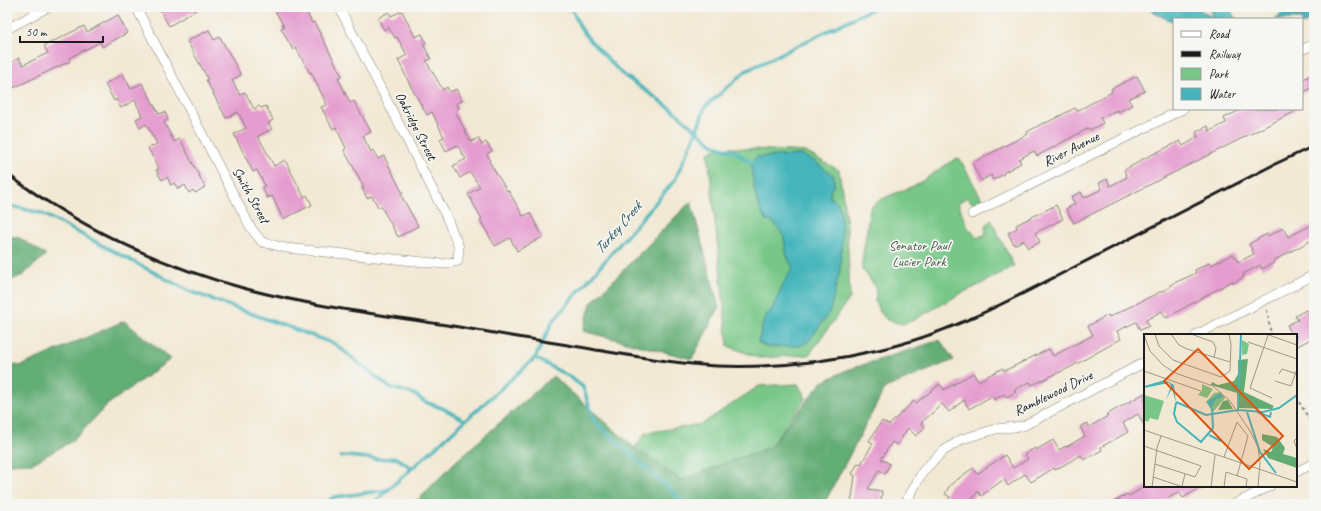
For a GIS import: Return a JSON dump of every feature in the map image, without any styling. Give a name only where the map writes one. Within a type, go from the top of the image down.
[{"type":"street","points":[[7,29],[48,7]]},
{"type":"street","name":"Smith Street","points":[[136,7],[251,228],[262,242],[286,248],[444,264],[458,261]]},
{"type":"street","name":"Oakridge Street","points":[[339,7],[445,214],[459,247],[458,261]]},
{"type":"street","points":[[1303,50],[1314,44]]},
{"type":"street","name":"River Avenue","points":[[972,214],[1181,110]]},
{"type":"street","points":[[1198,334],[1314,275]]},
{"type":"street","name":"Ramblewood Drive","points":[[905,504],[923,471],[942,452],[962,439],[996,429],[1022,426],[1144,363]]},
{"type":"street","points":[[1297,472],[1314,463]]},
{"type":"street","points":[[1235,504],[1268,487]]},
{"type":"path","points":[[1265,299],[1271,334]]},
{"type":"path","points":[[1297,399],[1314,428]]},
{"type":"green space","points":[[720,147],[805,152],[839,170],[847,226],[850,298],[809,355],[759,358],[728,346],[708,153]]},
{"type":"green space","name":"Senator Paul Lucier Park","points":[[958,158],[960,159],[984,203],[971,202],[967,197],[958,203],[967,226],[977,238],[986,234],[985,226],[991,220],[1014,266],[914,320],[902,324],[887,320],[880,312],[875,302],[876,291],[873,283],[862,269],[870,208],[884,198],[917,184]]},
{"type":"green space","points":[[691,201],[719,308],[692,359],[583,331],[591,303]]},
{"type":"green space","points":[[7,236],[18,237],[46,255],[23,275],[7,282]]},
{"type":"green space","points":[[124,321],[171,359],[107,405],[74,440],[33,463],[7,464],[7,362],[20,366]]},
{"type":"green space","points":[[940,340],[954,360],[885,388],[824,504],[414,504],[454,463],[553,376],[635,448],[681,480],[770,447],[821,383],[844,371]]},
{"type":"green space","points":[[798,384],[806,398],[770,447],[681,480],[635,448],[645,433],[702,424],[759,386]]},
{"type":"water","points":[[1146,7],[1196,7],[1213,18],[1173,18],[1173,22],[1158,15]]},
{"type":"water","points":[[1208,7],[1229,7],[1235,18],[1213,18]]},
{"type":"water","points":[[1287,7],[1314,7],[1314,17],[1303,24],[1303,18],[1276,18]]},
{"type":"water","points":[[801,155],[814,161],[834,176],[834,186],[831,189],[830,198],[837,202],[841,210],[842,238],[840,270],[830,311],[809,341],[800,346],[767,347],[758,342],[765,317],[772,309],[784,282],[793,268],[787,257],[783,234],[773,222],[767,221],[757,201],[751,163],[756,157]]},
{"type":"building","points":[[166,7],[201,7],[169,26],[160,10]]},
{"type":"building","points":[[273,7],[304,7],[312,23],[314,22],[342,76],[338,78],[350,103],[354,101],[371,132],[363,136],[371,152],[373,150],[378,159],[384,156],[403,194],[401,195],[418,226],[398,237],[381,206],[378,207],[372,196],[367,198],[362,188],[364,187],[344,150],[346,148],[336,127],[333,129],[321,107],[327,105],[311,72],[310,73],[296,48],[293,50],[281,28],[284,27]]},
{"type":"building","points":[[402,11],[415,37],[422,34],[426,43],[423,44],[431,59],[426,61],[443,90],[447,87],[450,92],[456,89],[462,101],[456,104],[459,108],[455,111],[471,142],[478,138],[482,145],[486,142],[492,151],[487,154],[490,160],[489,161],[507,191],[508,190],[523,216],[530,213],[543,237],[517,251],[510,238],[495,246],[480,220],[482,219],[468,194],[480,187],[470,172],[460,178],[453,166],[466,159],[457,145],[446,151],[440,139],[444,137],[432,112],[427,115],[398,60],[407,55],[397,37],[395,38],[388,27],[384,30],[378,18],[389,12],[391,16]]},
{"type":"building","points":[[118,15],[127,33],[102,47],[100,42],[69,58],[70,61],[7,91],[7,65],[19,58],[23,65],[48,53],[44,46],[84,26],[87,32]]},
{"type":"building","points":[[209,30],[214,40],[220,37],[241,75],[232,80],[240,95],[245,92],[254,109],[259,106],[261,108],[266,106],[273,120],[268,123],[272,129],[258,136],[274,166],[285,160],[304,197],[307,195],[312,205],[283,219],[272,196],[267,198],[262,187],[265,186],[257,170],[253,172],[234,134],[246,128],[238,112],[226,118],[206,80],[208,79],[187,41]]},
{"type":"building","points":[[1314,73],[1314,87],[1303,92],[1303,79]]},
{"type":"building","points":[[123,74],[131,89],[142,83],[159,114],[165,112],[168,119],[164,122],[174,142],[180,139],[205,187],[195,193],[193,190],[189,193],[185,185],[178,189],[174,183],[171,185],[167,177],[162,180],[156,170],[159,169],[148,148],[157,144],[146,124],[140,128],[136,119],[142,116],[135,100],[121,108],[116,99],[114,101],[105,84]]},
{"type":"building","points":[[1137,76],[1145,91],[1128,99],[1132,105],[1118,112],[1117,110],[1100,118],[1103,123],[1090,130],[1089,128],[1037,156],[1034,151],[1019,159],[1021,163],[993,180],[991,175],[981,181],[972,163],[1028,134],[1027,132],[1045,122],[1046,123],[1075,108],[1077,111],[1112,92],[1111,89]]},
{"type":"building","points":[[1240,110],[1298,110],[1074,223],[1066,209],[1075,204],[1071,197],[1081,192],[1084,198],[1102,189],[1099,183],[1107,179],[1110,186],[1127,177],[1124,170],[1180,141],[1183,146],[1198,137],[1196,132],[1208,126],[1210,131],[1226,123],[1224,118]]},
{"type":"building","points":[[1056,205],[1063,219],[1035,233],[1040,242],[1028,248],[1024,240],[1014,245],[1008,233],[1017,228],[1016,225]]},
{"type":"building","points":[[1314,224],[1314,239],[1273,261],[1274,263],[1262,269],[1260,265],[1243,274],[1244,277],[1233,283],[1232,281],[1166,318],[1162,311],[1146,320],[1149,326],[1140,330],[1136,322],[1117,331],[1121,339],[1073,366],[1032,385],[1030,382],[1014,390],[1016,392],[1006,397],[1004,394],[994,400],[992,396],[969,409],[964,400],[949,412],[942,404],[921,423],[925,427],[916,436],[908,428],[897,445],[892,442],[881,459],[890,464],[885,474],[879,470],[868,489],[882,491],[881,503],[869,501],[868,504],[851,504],[855,476],[852,474],[858,463],[861,464],[873,443],[869,441],[882,421],[889,425],[914,401],[916,403],[940,384],[944,390],[973,373],[978,381],[1003,368],[1004,371],[1049,349],[1053,356],[1093,335],[1088,326],[1108,315],[1109,317],[1170,287],[1170,285],[1196,273],[1195,270],[1209,263],[1211,265],[1233,254],[1238,262],[1254,254],[1249,244],[1267,234],[1268,236],[1283,228],[1288,237]]},
{"type":"building","points":[[1306,310],[1314,325],[1314,337],[1297,346],[1297,334],[1292,334],[1287,325],[1298,320],[1295,316]]},
{"type":"building","points":[[1144,394],[1144,425],[1138,414],[1123,423],[1128,432],[1101,447],[1102,450],[1084,460],[1081,455],[1055,470],[1054,468],[1031,482],[1025,474],[1008,486],[1004,479],[981,496],[978,491],[969,504],[945,504],[950,497],[945,494],[950,485],[973,468],[977,474],[1005,455],[1013,468],[1028,459],[1025,454],[1035,448],[1036,450],[1053,440],[1059,450],[1085,436],[1080,427],[1087,423],[1089,427],[1108,416],[1106,415]]},
{"type":"building","points":[[1144,487],[1201,487],[1183,498],[1179,492],[1163,501],[1165,504],[1110,504],[1128,494],[1129,496]]},
{"type":"waterway","points":[[571,7],[580,27],[588,38],[621,73],[674,111],[714,145],[736,152],[751,163]]},
{"type":"waterway","name":"Turkey Creek","points":[[372,504],[535,358],[553,321],[675,180],[697,130],[705,107],[746,71],[876,7]]},
{"type":"waterway","points":[[7,205],[41,213],[189,291],[335,344],[389,387],[414,394],[425,402],[442,408],[465,420]]},
{"type":"waterway","points":[[535,358],[570,377],[583,387],[594,421],[684,504]]},
{"type":"waterway","points":[[341,457],[346,456],[377,459],[396,458],[412,468]]},
{"type":"waterway","name":"Turkey Creek","points":[[324,504],[334,497],[388,490]]},
{"type":"railway","points":[[7,174],[62,211],[120,242],[180,268],[243,288],[302,302],[656,360],[717,366],[757,366],[839,358],[902,344],[948,328],[1015,297],[1275,164],[1314,146]]}]
